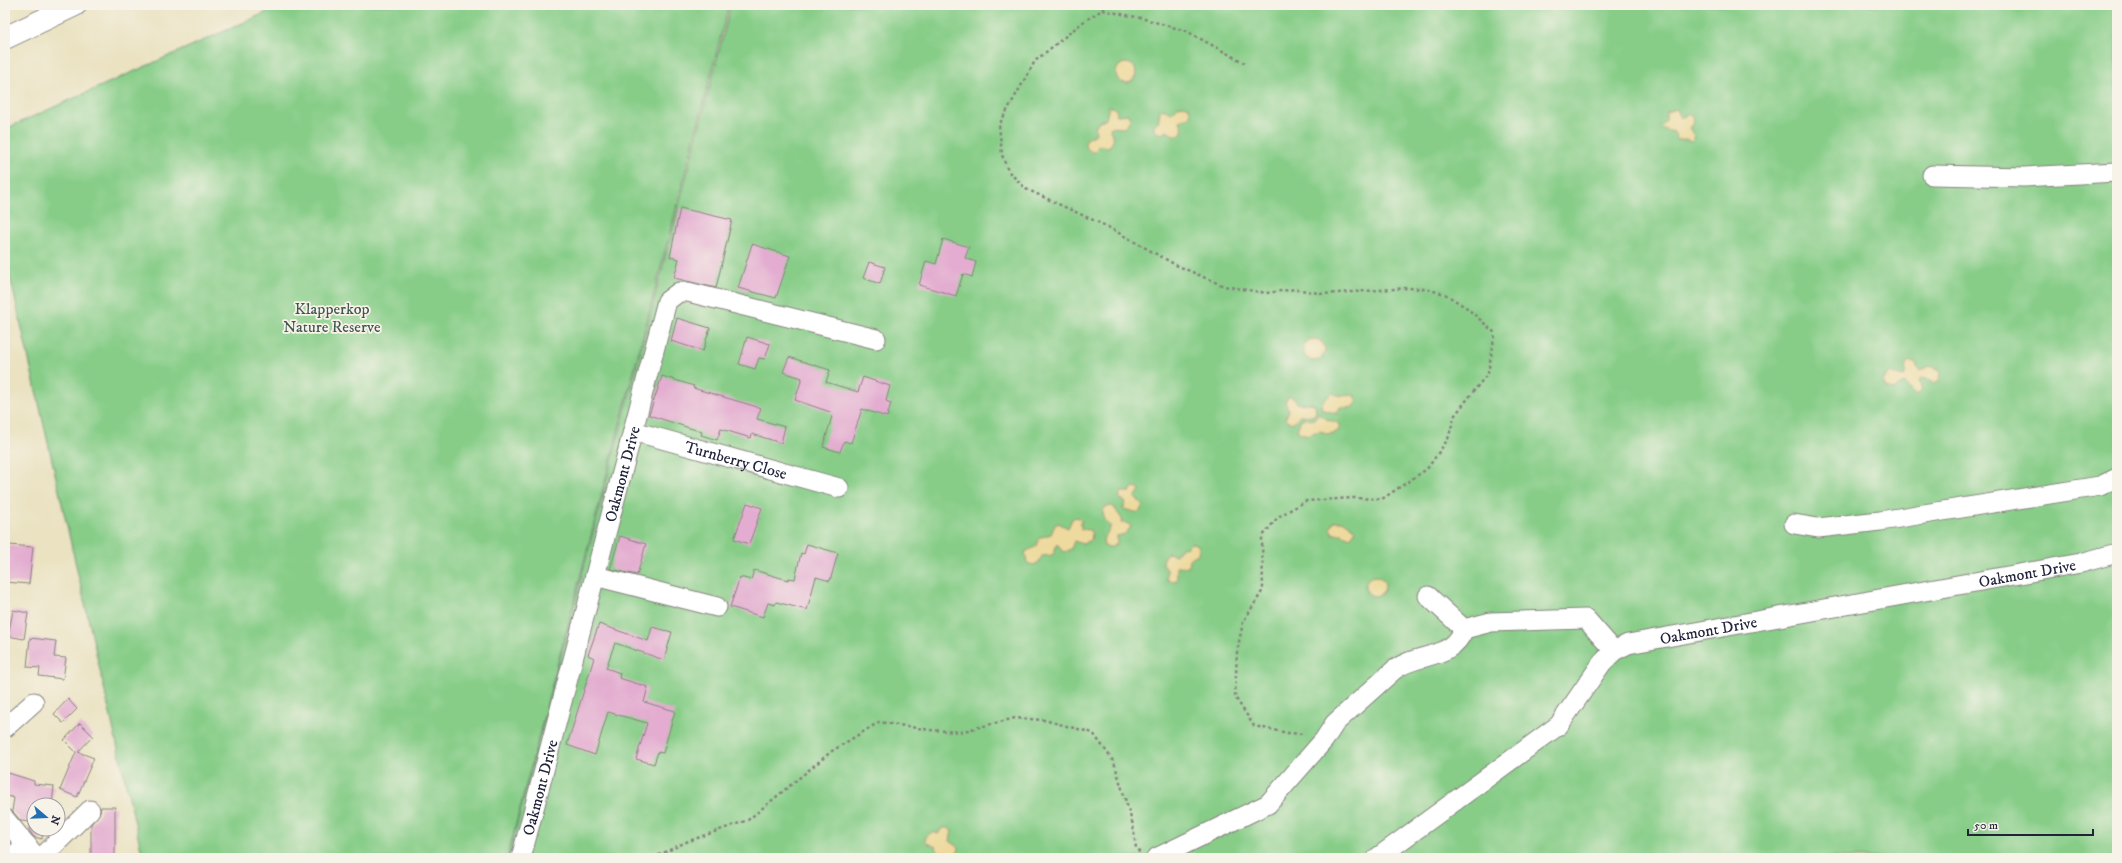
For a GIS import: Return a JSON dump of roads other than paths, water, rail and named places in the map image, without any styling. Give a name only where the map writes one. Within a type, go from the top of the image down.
[{"type":"highway","points":[[5,38],[75,5]]},
{"type":"street","points":[[1932,175],[2024,177],[2117,172]]},
{"type":"street","name":"Oakmont Drive","points":[[521,858],[664,307],[670,298],[679,292],[693,292],[876,340]]},
{"type":"street","name":"Turnberry Close","points":[[633,431],[839,488]]},
{"type":"street","points":[[1794,524],[1818,528],[1923,515],[2100,486],[2117,478]]},
{"type":"street","name":"Oakmont Drive","points":[[1377,858],[1559,725],[1602,663],[1614,651],[1634,642],[2081,563],[2117,553]]},
{"type":"street","points":[[595,576],[717,607]]},
{"type":"street","points":[[1428,596],[1464,629]]},
{"type":"street","points":[[1464,629],[1491,622],[1586,619],[1614,651]]},
{"type":"street","points":[[1156,858],[1268,804],[1324,740],[1335,723],[1403,663],[1445,652],[1461,637],[1464,629]]},
{"type":"street","points":[[5,728],[34,702]]},
{"type":"street","points":[[41,858],[90,810]]},
{"type":"street","points":[[5,818],[32,852],[10,858]]},
{"type":"park label","name":"Klapperkop Nature Reserve","points":[[332,317]]}]
